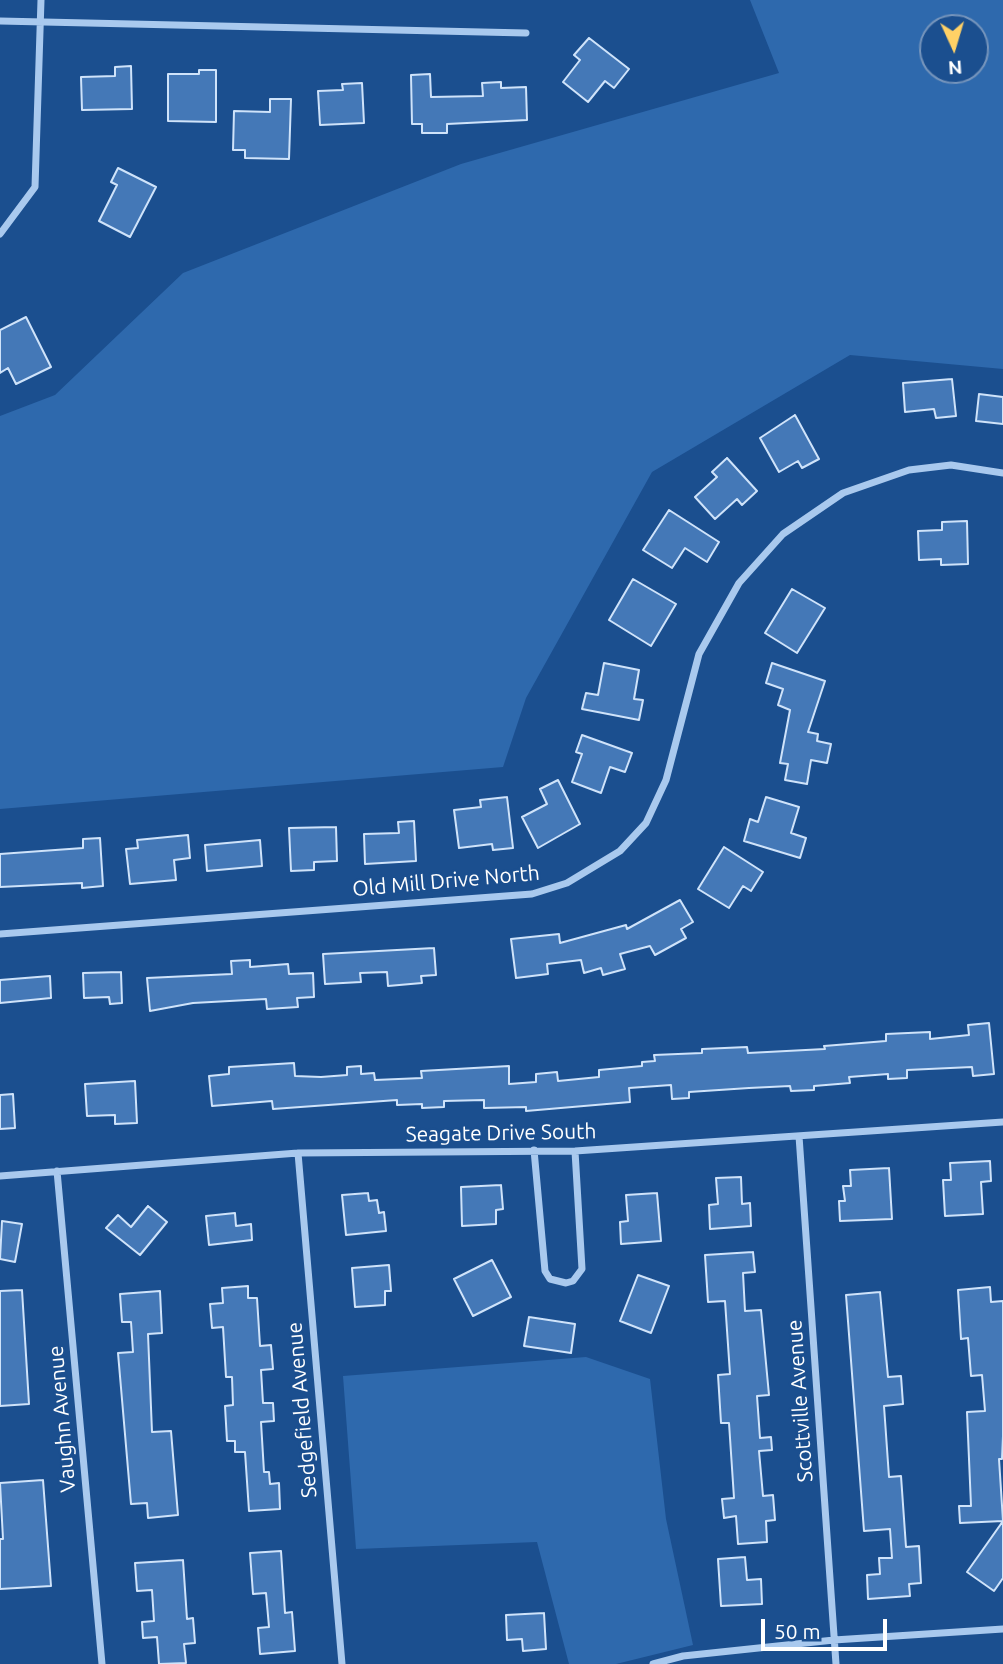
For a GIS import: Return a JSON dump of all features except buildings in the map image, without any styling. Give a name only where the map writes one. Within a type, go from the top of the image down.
[{"type":"street","points":[[0,234],[35,187],[41,0]]},
{"type":"street","points":[[0,21],[526,33]]},
{"type":"street","name":"Old Mill Drive North","points":[[0,933],[532,894],[567,883],[620,851],[646,823],[666,780],[699,654],[739,583],[783,534],[843,493],[909,470],[951,465],[1003,473]]},
{"type":"street","name":"Seagate Drive South","points":[[0,1176],[298,1153],[575,1151],[1003,1122]]},
{"type":"street","name":"Scottville Avenue","points":[[799,1136],[836,1664]]},
{"type":"street","points":[[534,1150],[545,1271],[550,1279],[566,1283],[578,1276],[583,1258],[575,1151]]},
{"type":"street","name":"Sedgefield Avenue","points":[[298,1153],[342,1664]]},
{"type":"street","name":"Vaughn Avenue","points":[[57,1171],[102,1664]]},
{"type":"street","points":[[653,1664],[683,1656],[834,1640],[1003,1629]]},
{"type":"shaded area","points":[[750,0],[1003,0],[1003,369],[850,355],[652,472],[526,698],[503,767],[0,809],[0,416],[55,395],[183,273],[461,164],[779,73]]},
{"type":"shaded area","points":[[586,1357],[650,1379],[666,1519],[693,1645],[616,1664],[569,1664],[537,1542],[356,1549],[343,1376]]}]
